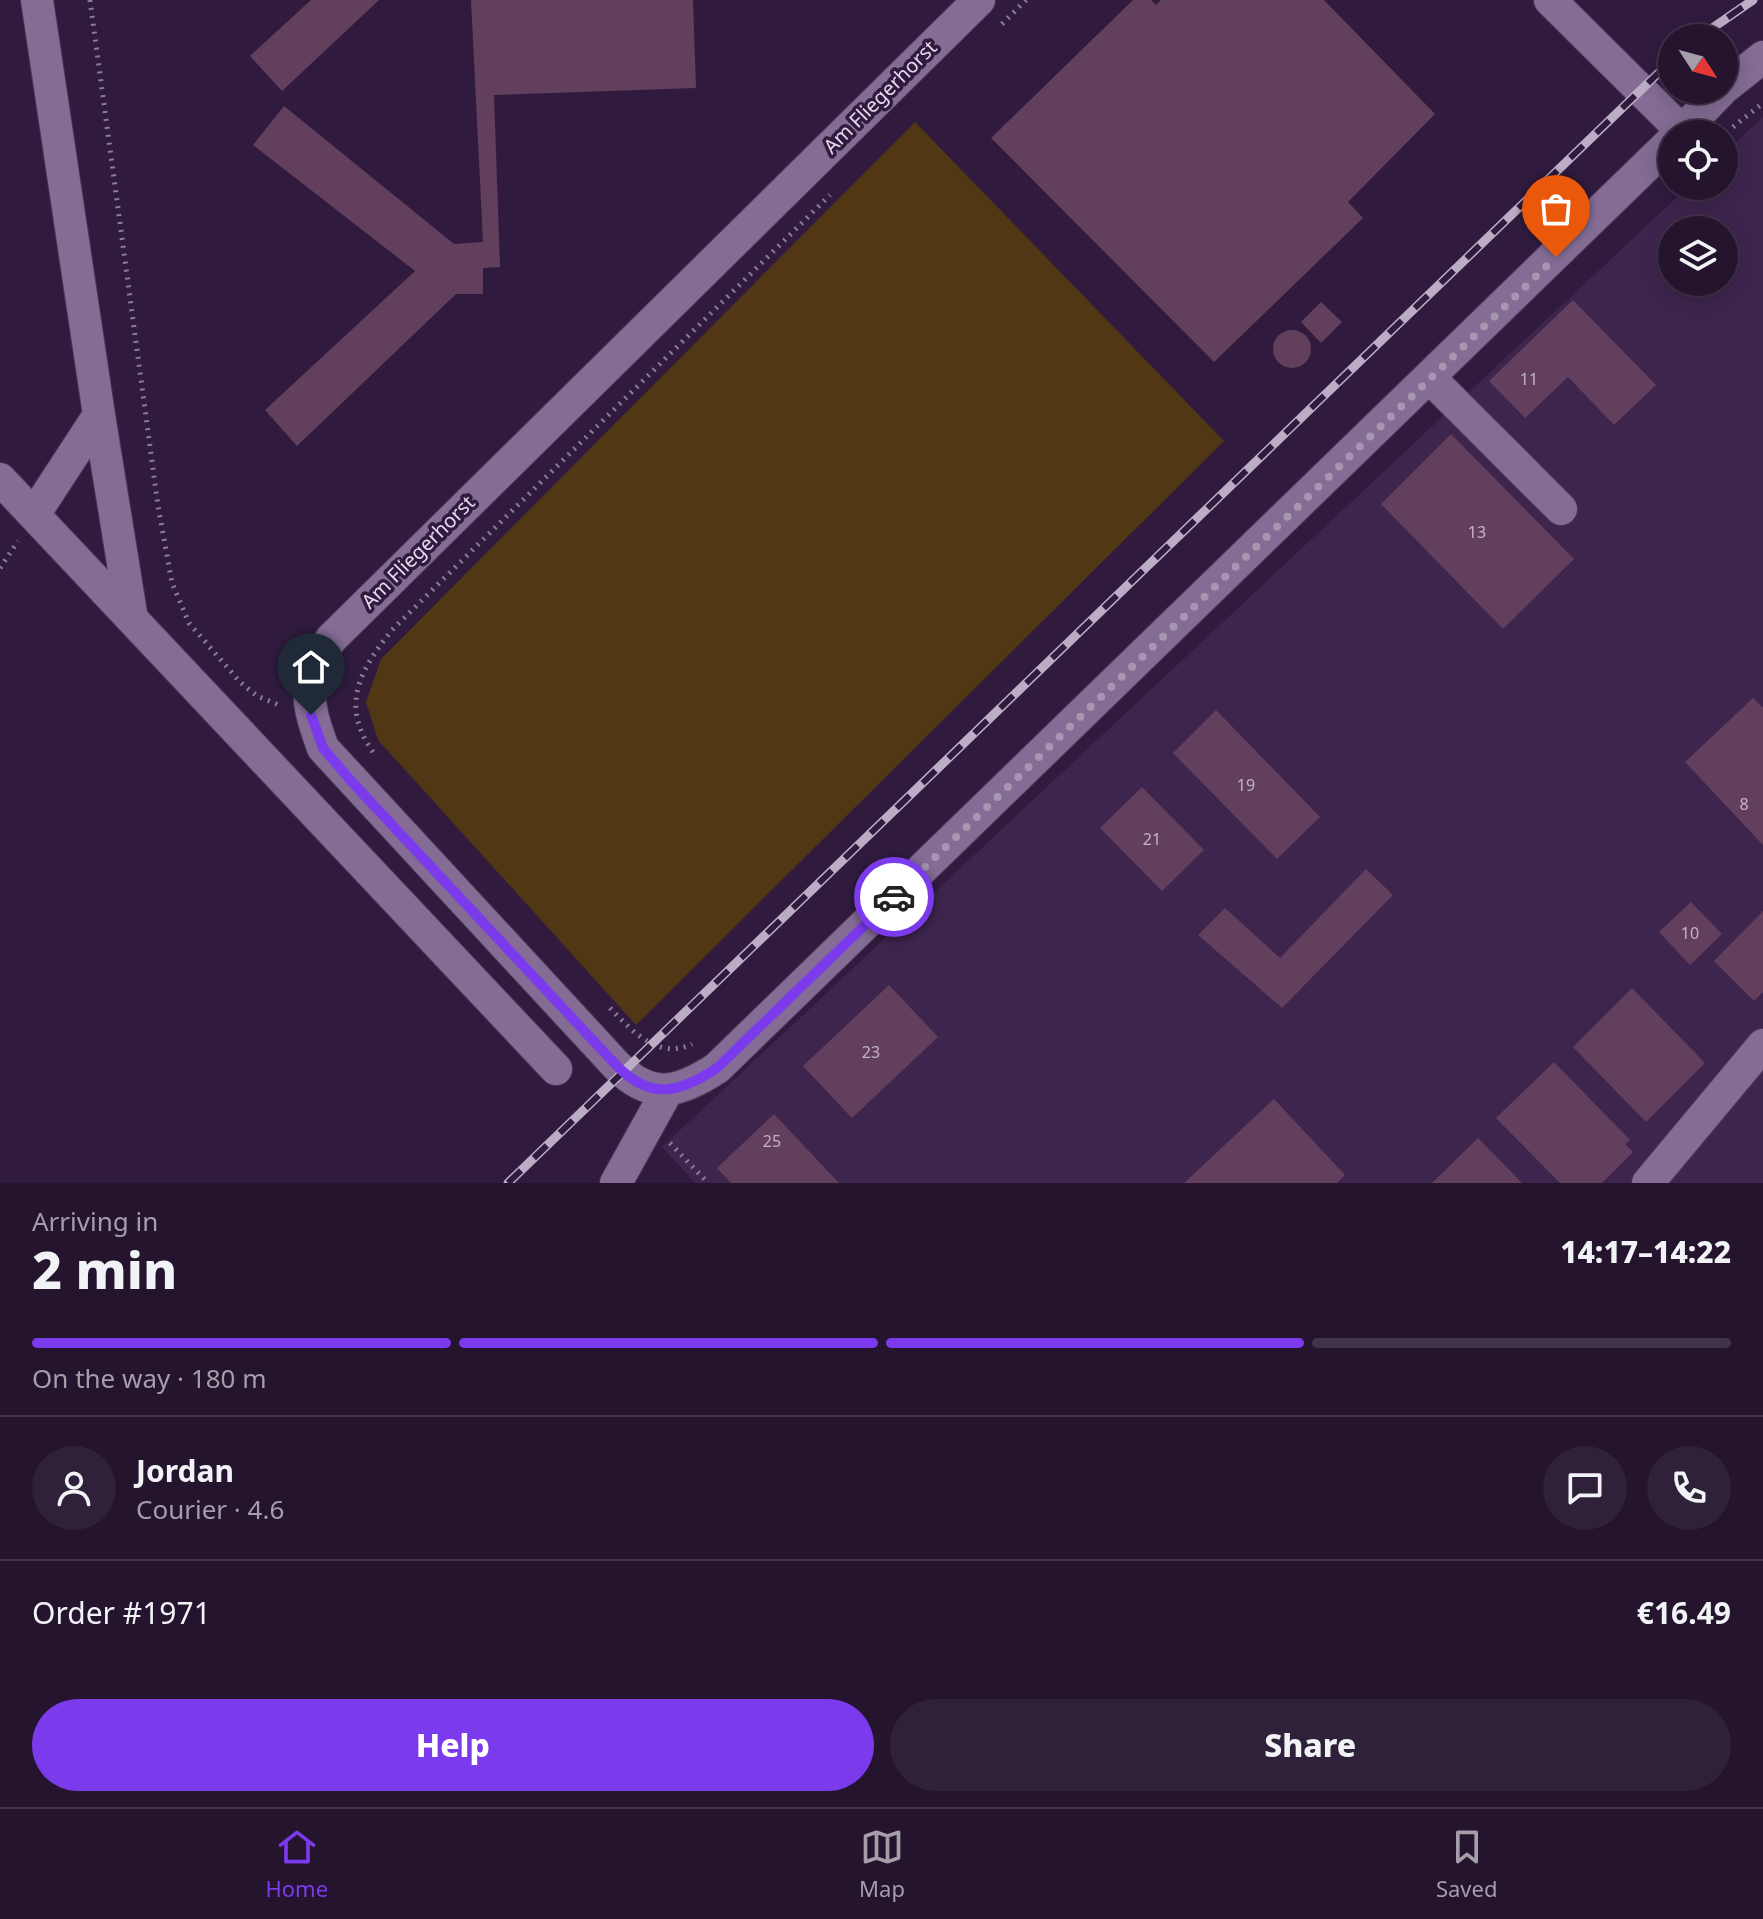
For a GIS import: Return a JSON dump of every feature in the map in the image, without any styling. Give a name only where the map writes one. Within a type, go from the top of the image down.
[{"type":"street","points":[[37,0],[132,619]]},
{"type":"street","name":"Am Fliegerhorst","points":[[667,1091],[631,1079],[616,1065],[323,748],[311,715],[311,670],[331,639],[979,0]]},
{"type":"street","points":[[1550,0],[1665,120]]},
{"type":"street","points":[[1738,77],[1763,57]]},
{"type":"street","points":[[1693,120],[1708,104]]},
{"type":"street","points":[[616,1183],[667,1091],[691,1085],[717,1068],[1658,154]]},
{"type":"street","points":[[1429,377],[1561,509]]},
{"type":"street","points":[[35,513],[99,415]]},
{"type":"street","points":[[0,479],[556,1069]]},
{"type":"street","points":[[1648,1183],[1763,1045]]},
{"type":"path","points":[[90,0],[158,506],[172,583],[189,623],[240,682],[276,704],[311,715]]},
{"type":"path","points":[[992,34],[1026,0]]},
{"type":"path","points":[[1738,123],[1763,103]]},
{"type":"path","points":[[377,757],[362,737],[356,689],[366,663],[384,641],[834,191]]},
{"type":"path","points":[[609,1007],[631,1030],[660,1047],[679,1048],[700,1039]]},
{"type":"path","points":[[651,1122],[708,1183]]},
{"type":"shaded area","points":[[1763,117],[1763,1183],[695,1183],[662,1147],[1674,200],[1738,200],[1738,140]]},
{"type":"shaded area","points":[[915,122],[1224,441],[636,1025],[378,740],[366,702],[381,659]]},
{"type":"building","points":[[311,0],[379,0],[282,91],[250,56]]},
{"type":"building","points":[[471,0],[693,0],[696,88],[494,95],[500,267],[483,268],[483,294],[456,294],[297,446],[265,410],[415,271],[253,145],[284,106],[454,244],[483,242]]},
{"type":"building","points":[[1133,0],[1151,0],[1156,5],[1161,0],[1324,0],[1435,114],[1348,202],[1363,218],[1214,362],[991,138]]},
{"type":"building","points":[[1573,300],[1656,385],[1614,425],[1568,377],[1525,418],[1489,381]]},
{"type":"building","points":[[1321,302],[1342,322],[1321,343],[1301,322]]},
{"type":"building","points":[[1292,330],[1305,336],[1311,349],[1305,362],[1292,368],[1279,362],[1273,349],[1279,336]]},
{"type":"building","points":[[1451,434],[1574,559],[1503,629],[1381,504]]},
{"type":"building","points":[[1753,698],[1763,708],[1763,845],[1685,762]]},
{"type":"building","points":[[1216,710],[1320,817],[1277,859],[1173,753]]},
{"type":"building","points":[[1142,787],[1204,850],[1162,891],[1100,828]]},
{"type":"building","points":[[1366,869],[1393,895],[1282,1008],[1198,935],[1225,908],[1280,958]]},
{"type":"building","points":[[1691,902],[1722,934],[1690,965],[1659,932]]},
{"type":"building","points":[[1763,911],[1763,992],[1754,1001],[1714,961]]},
{"type":"building","points":[[889,985],[938,1037],[852,1118],[803,1066]]},
{"type":"building","points":[[1632,988],[1705,1063],[1646,1122],[1573,1047]]},
{"type":"building","points":[[1554,1062],[1630,1140],[1625,1144],[1633,1152],[1602,1183],[1560,1183],[1496,1118]]},
{"type":"building","points":[[1274,1099],[1345,1175],[1337,1183],[1184,1183]]},
{"type":"building","points":[[774,1114],[839,1183],[731,1183],[717,1168]]},
{"type":"building","points":[[1478,1138],[1522,1183],[1432,1183]]},
{"type":"railway","points":[[1718,24],[1753,0]]},
{"type":"railway","points":[[508,1183],[1658,74]]},
{"type":"way so far","points":[[894,897],[1556,257]]},
{"type":"route","points":[[311,715],[323,748],[351,781],[616,1065],[631,1079],[645,1086],[667,1091],[691,1085],[717,1068],[894,897]]}]
